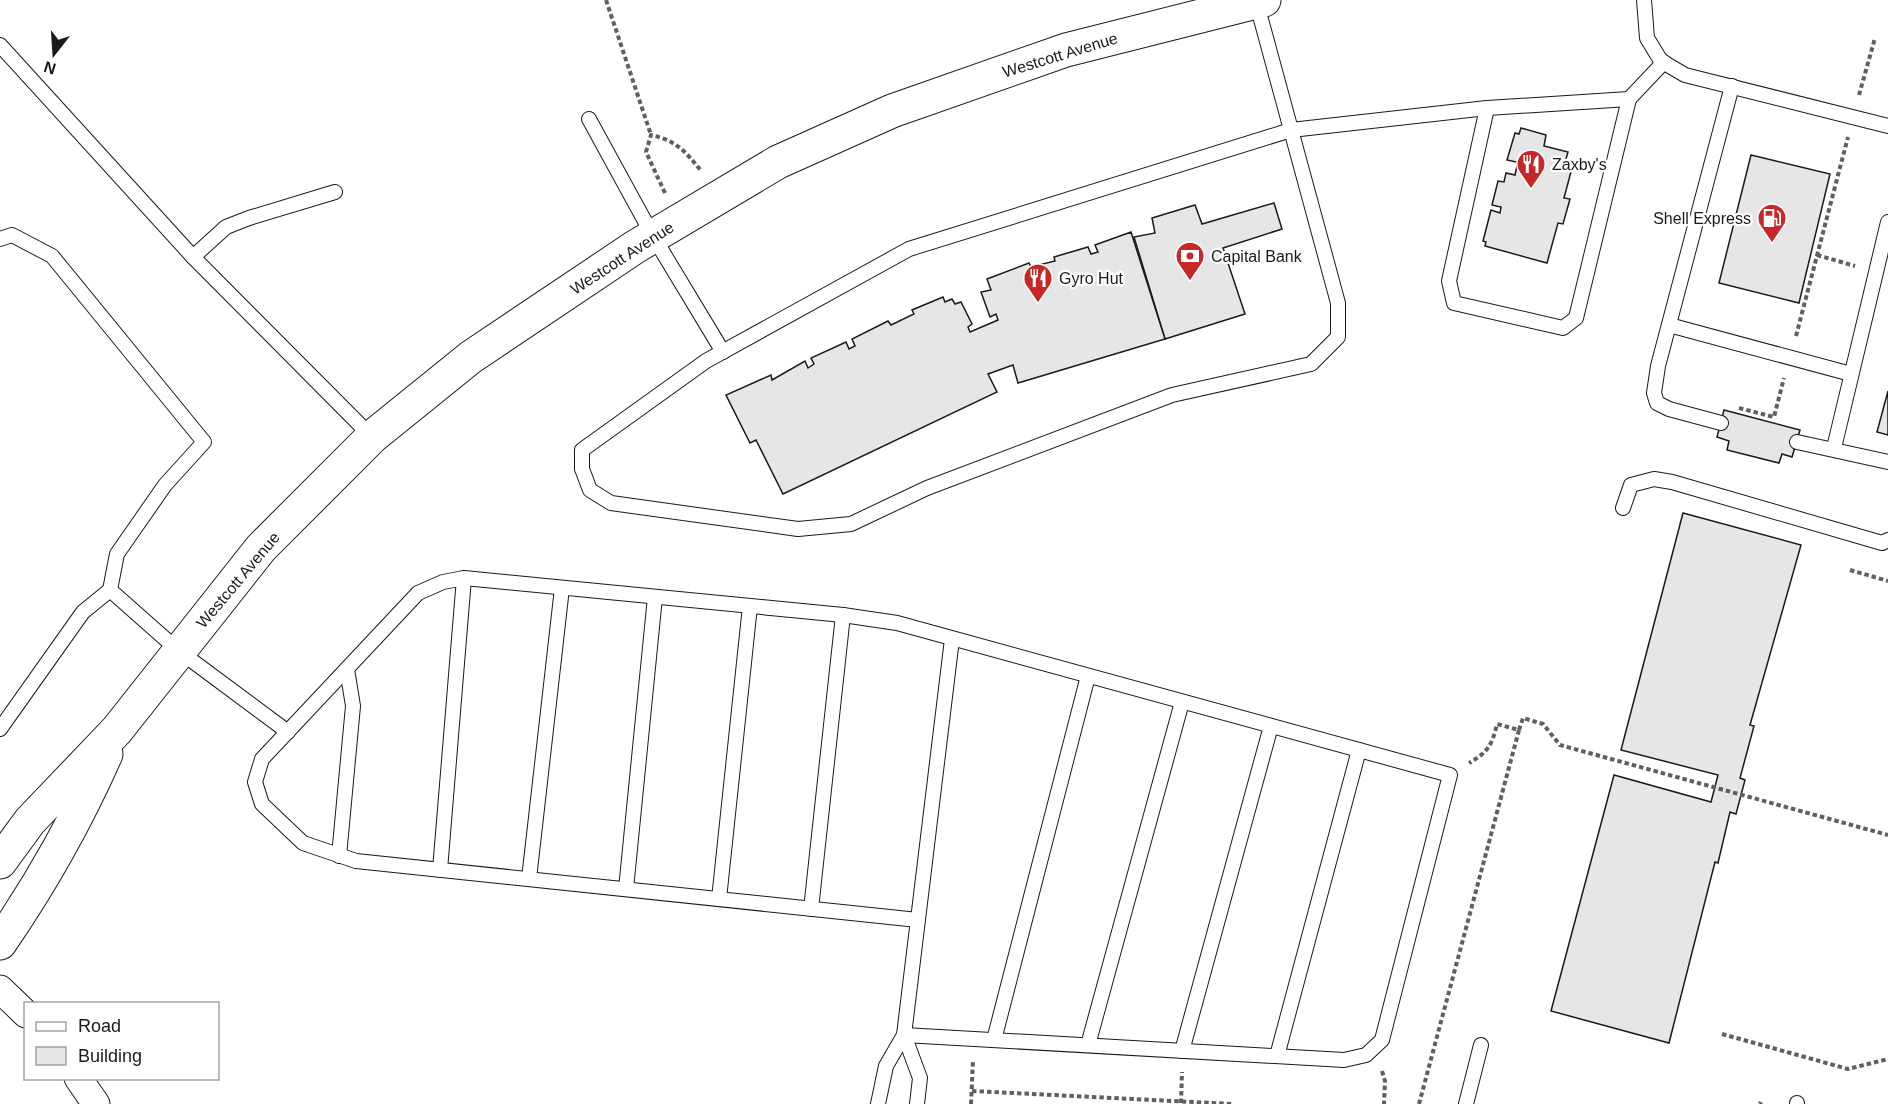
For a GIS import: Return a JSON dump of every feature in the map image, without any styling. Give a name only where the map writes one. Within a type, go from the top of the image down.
[{"type":"street","name":"Westcott Avenue","points":[[0,862],[30,821],[117,730],[261,548],[372,437],[471,357],[666,228],[778,162],[892,111],[1066,50],[1259,0]]},
{"type":"street","name":"Westcott Avenue","points":[[0,943],[33,895],[81,810],[117,730]]},
{"type":"street","points":[[0,989],[24,1012]]},
{"type":"street","points":[[79,1080],[96,1104]]},
{"type":"lane","points":[[1259,0],[1291,130],[1338,303],[1338,338],[1311,364],[1172,395],[927,488],[851,524],[798,529],[611,503],[590,490],[582,469],[582,450],[706,361],[909,249],[1291,130],[1487,108],[1629,99]]},
{"type":"lane","points":[[1644,0],[1647,38],[1661,61],[1685,75],[1888,126]]},
{"type":"lane","points":[[0,45],[193,257],[372,437]]},
{"type":"lane","points":[[1487,108],[1449,281],[1454,303],[1563,328],[1576,318],[1629,99],[1664,62]]},
{"type":"lane","points":[[1716,422],[1657,403],[1654,393],[1658,366],[1732,86]]},
{"type":"lane","points":[[589,119],[666,228],[723,352]]},
{"type":"lane","points":[[193,257],[226,227],[335,192]]},
{"type":"lane","points":[[1834,448],[1888,222]]},
{"type":"lane","points":[[0,239],[12,236],[52,256],[204,442],[165,485],[117,554],[110,590],[83,612],[0,729]]},
{"type":"lane","points":[[1669,325],[1851,374]]},
{"type":"lane","points":[[1797,442],[1834,448],[1888,462]]},
{"type":"lane","points":[[1623,508],[1631,485],[1654,479],[1672,482],[1882,543],[1888,540]]},
{"type":"lane","points":[[440,870],[464,578]]},
{"type":"lane","points":[[904,1035],[1344,1060],[1366,1055],[1382,1040],[1450,775],[897,624],[843,615],[464,578],[443,582],[418,593],[262,759],[255,782],[262,804],[303,843],[356,861],[918,920]]},
{"type":"lane","points":[[529,879],[562,588]]},
{"type":"lane","points":[[110,590],[179,651],[288,732]]},
{"type":"lane","points":[[626,889],[655,597]]},
{"type":"lane","points":[[719,899],[750,606]]},
{"type":"lane","points":[[811,909],[843,615]]},
{"type":"lane","points":[[878,1104],[886,1065],[904,1035],[952,639]]},
{"type":"lane","points":[[339,856],[353,706],[347,669]]},
{"type":"lane","points":[[994,1040],[1088,676]]},
{"type":"lane","points":[[1088,1045],[1182,702]]},
{"type":"lane","points":[[1182,1051],[1271,726]]},
{"type":"lane","points":[[1277,1056],[1359,750]]},
{"type":"lane","points":[[904,1035],[920,1078],[917,1104]]},
{"type":"lane","points":[[1466,1104],[1481,1045]]},
{"type":"path","points":[[606,0],[651,135],[646,152],[666,228]]},
{"type":"path","points":[[1716,422],[1718,403],[1774,417],[1875,38]]},
{"type":"path","points":[[651,135],[669,139],[688,155],[721,196]]},
{"type":"path","points":[[1817,255],[1876,272]]},
{"type":"path","points":[[1850,570],[1888,581]]},
{"type":"path","points":[[1419,1104],[1522,718],[1543,724],[1560,745],[1888,835]]},
{"type":"path","points":[[1450,775],[1480,756],[1491,746],[1497,724],[1519,730]]},
{"type":"path","points":[[1722,1034],[1848,1069],[1888,1059]]},
{"type":"path","points":[[971,1104],[974,1039]]},
{"type":"path","points":[[1374,1048],[1385,1081],[1384,1104]]},
{"type":"path","points":[[1181,1103],[1182,1051]]},
{"type":"path","points":[[972,1091],[1232,1104]]},
{"type":"building","name":"Zaxby's","points":[[1521,128],[1546,135],[1544,146],[1568,152],[1564,166],[1572,168],[1564,198],[1570,199],[1563,224],[1558,223],[1547,263],[1485,246],[1486,242],[1483,241],[1491,210],[1500,213],[1501,207],[1492,205],[1498,181],[1504,182],[1506,173],[1515,175],[1517,166],[1520,167],[1521,163],[1507,160],[1515,133],[1519,134]]},
{"type":"building","points":[[1751,155],[1830,174],[1799,303],[1719,283]]},
{"type":"building","name":"Capital Bank","points":[[1274,203],[1282,229],[1223,248],[1245,314],[1165,339],[1134,237],[1155,233],[1152,218],[1195,205],[1202,224]]},
{"type":"building","points":[[1131,232],[1165,339],[1018,383],[1013,365],[988,374],[997,392],[783,494],[756,440],[750,443],[726,395],[771,375],[772,380],[805,361],[808,368],[814,364],[811,358],[846,342],[849,349],[855,346],[852,339],[888,321],[891,325],[914,314],[912,310],[943,297],[945,302],[952,299],[955,304],[961,302],[972,324],[968,327],[970,332],[998,320],[996,314],[990,317],[981,292],[991,290],[987,279],[1029,263],[1031,267],[1055,261],[1054,257],[1088,247],[1091,254],[1098,252],[1095,245]]},
{"type":"building","points":[[1888,391],[1888,435],[1877,432]]},
{"type":"building","points":[[1724,410],[1800,430],[1792,457],[1782,454],[1779,463],[1727,450],[1729,441],[1717,437]]},
{"type":"building","points":[[1683,513],[1801,545],[1750,725],[1754,726],[1740,778],[1745,780],[1736,814],[1730,812],[1718,863],[1715,862],[1669,1043],[1551,1011],[1614,775],[1711,802],[1718,775],[1621,750]]},
{"type":"place","name":"Zaxby's","points":[[1531,190]]},
{"type":"place","name":"Shell Express","points":[[1772,244]]},
{"type":"place","name":"Capital Bank","points":[[1190,282]]},
{"type":"place","name":"Gyro Hut","points":[[1038,304]]}]
